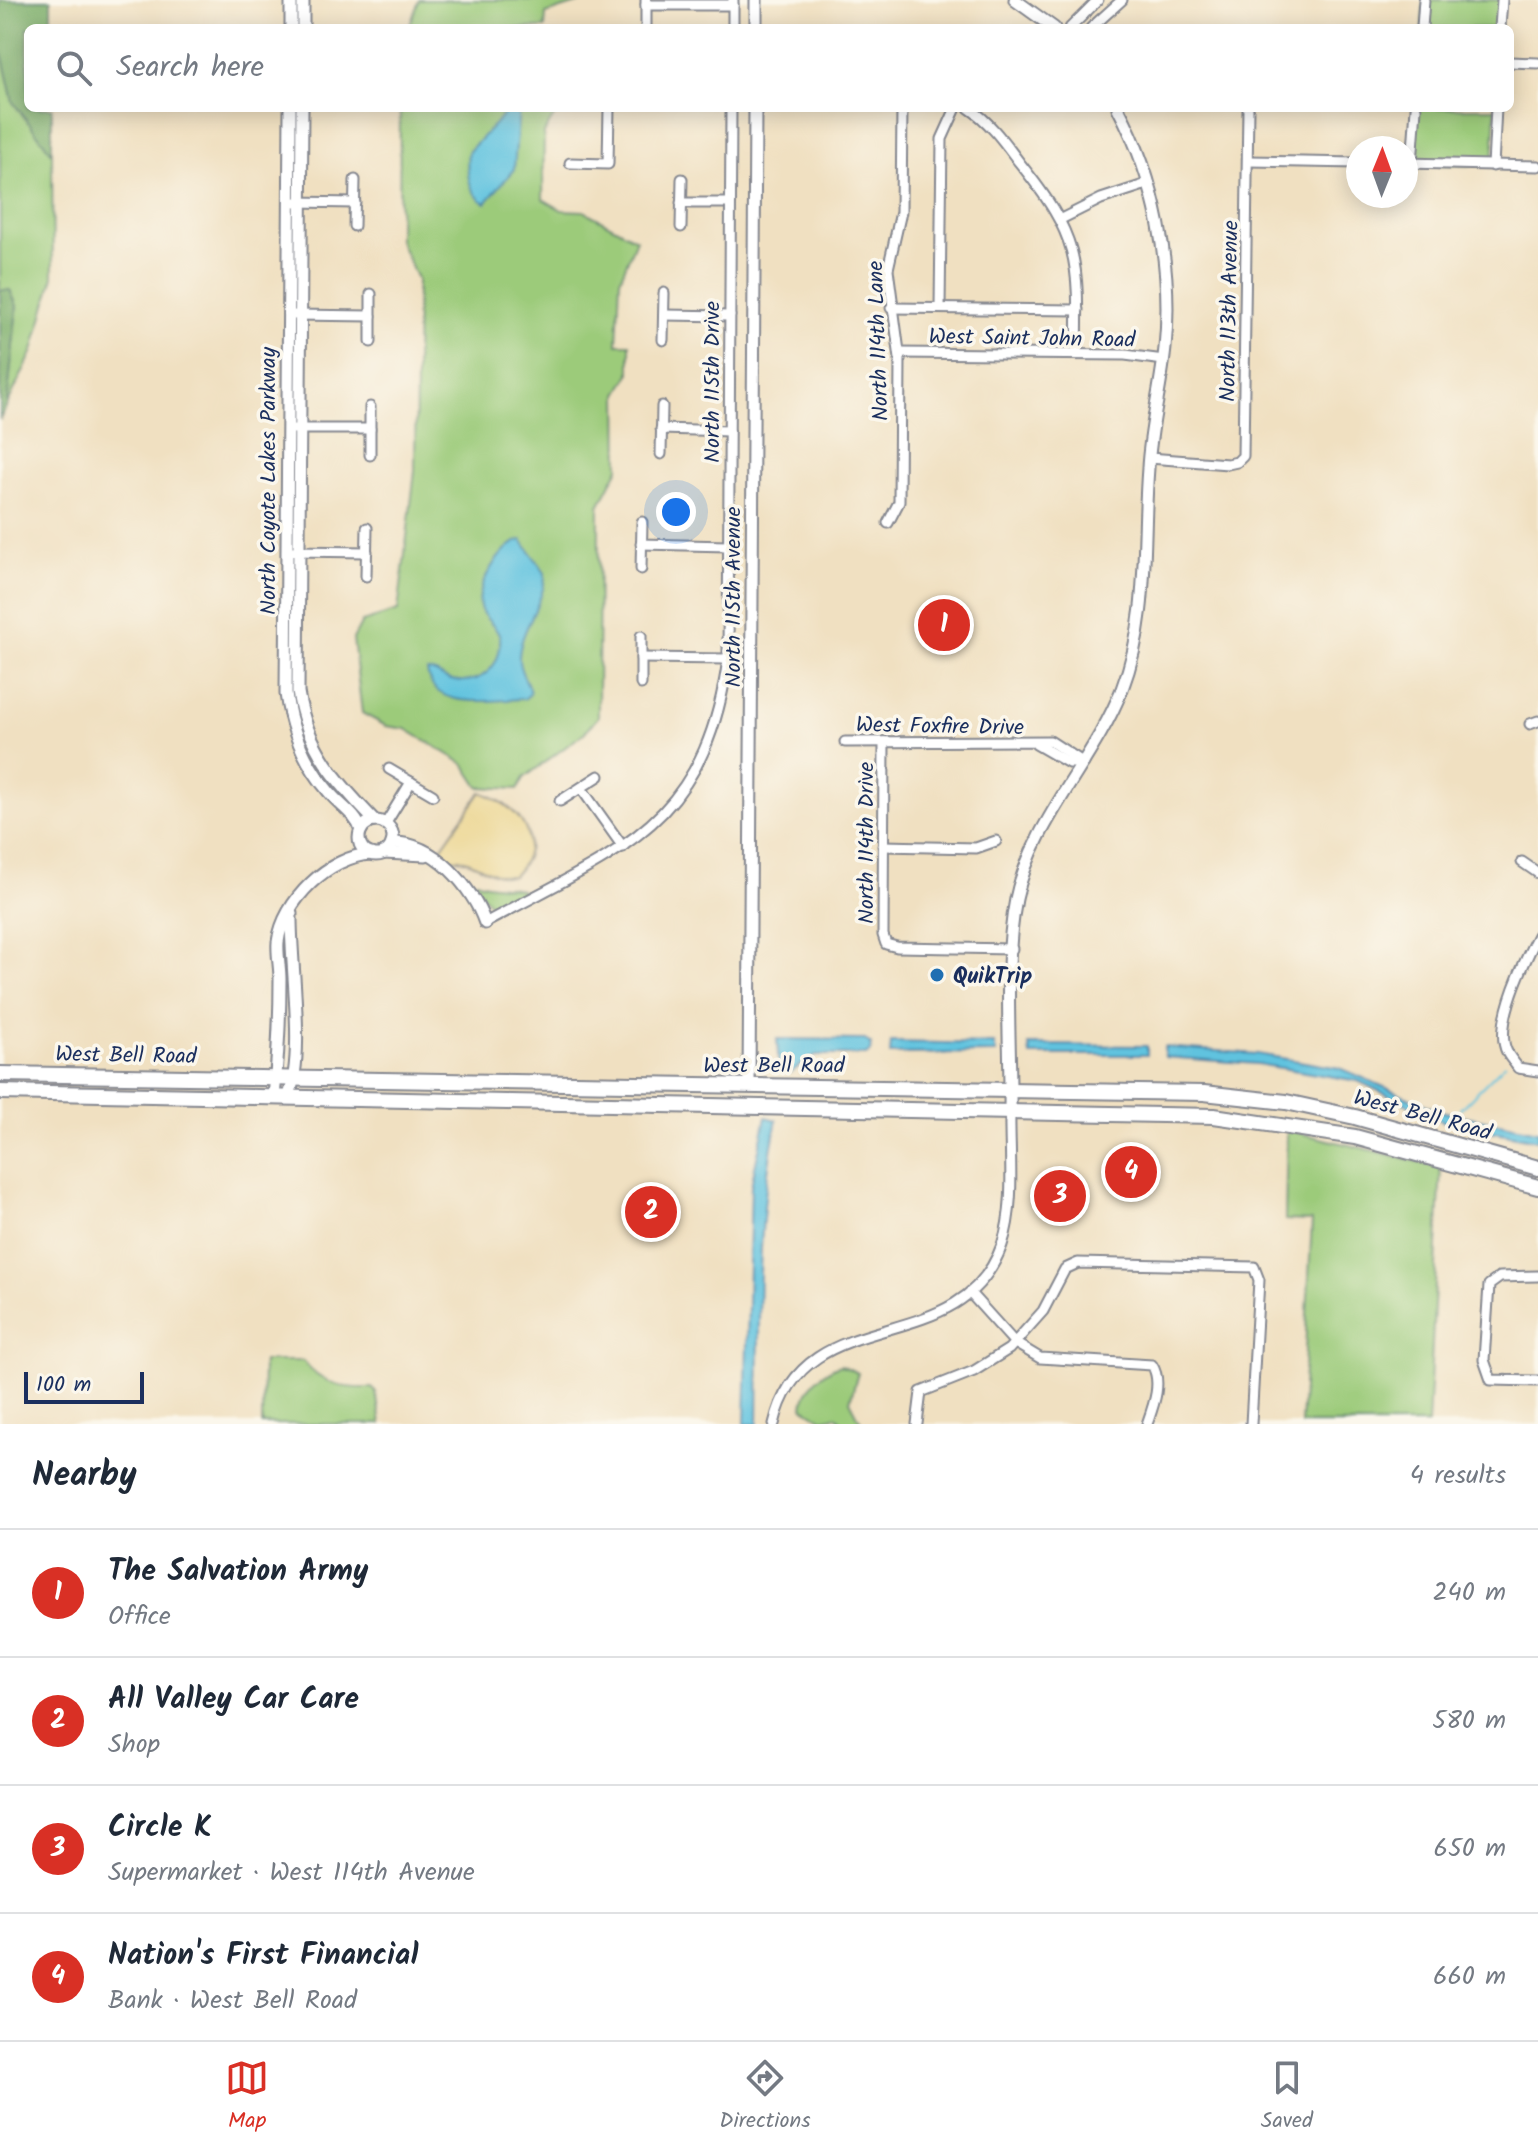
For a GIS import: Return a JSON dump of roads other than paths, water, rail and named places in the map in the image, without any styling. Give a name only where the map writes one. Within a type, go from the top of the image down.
[{"type":"main road","name":"West Bell Road","points":[[0,1074],[1010,1087],[1204,1093],[1286,1102],[1400,1128],[1538,1168]]},
{"type":"main road","points":[[401,1099],[430,1091],[484,1092],[493,1082]]},
{"type":"main road","points":[[525,1101],[538,1091],[593,1092],[612,1084]]},
{"type":"main road","points":[[627,1104],[646,1095],[737,1096],[749,1086]]},
{"type":"main road","name":"West Bell Road","points":[[0,1092],[1201,1115],[1273,1122],[1355,1137],[1538,1187]]},
{"type":"street","points":[[291,0],[291,24]]},
{"type":"street","points":[[303,0],[303,24]]},
{"type":"street","points":[[756,0],[756,24]]},
{"type":"street","points":[[1015,0],[1048,24]]},
{"type":"street","points":[[1074,24],[1098,0]]},
{"type":"street","points":[[1095,24],[1122,0]]},
{"type":"street","points":[[1422,24],[1424,0]]},
{"type":"street","points":[[1500,24],[1502,0]]},
{"type":"street","points":[[646,24],[646,2],[733,3],[733,24]]},
{"type":"street","points":[[1514,62],[1538,63]]},
{"type":"street","name":"North Coyote Lakes Parkway","points":[[290,112],[295,202],[292,551],[285,679],[292,723],[319,779],[358,821],[361,830]]},
{"type":"street","name":"North Coyote Lakes Parkway","points":[[295,202],[302,112]]},
{"type":"street","points":[[570,163],[608,164],[609,112]]},
{"type":"street","name":"North 115th Drive","points":[[485,923],[623,847],[654,824],[682,792],[701,761],[715,729],[728,659],[731,112]]},
{"type":"street","name":"North 115th Avenue","points":[[749,1086],[755,112]]},
{"type":"street","name":"North 114th Lane","points":[[888,523],[899,502],[900,353],[891,308],[888,269],[901,212],[902,112]]},
{"type":"street","points":[[940,308],[942,141],[954,112]]},
{"type":"street","points":[[974,112],[992,128],[1061,219],[1075,258],[1077,354]]},
{"type":"street","points":[[774,1424],[789,1388],[811,1362],[829,1349],[853,1338],[940,1314],[970,1293],[995,1261],[1006,1229],[1012,949],[1016,900],[1034,849],[1118,699],[1140,623],[1146,578],[1149,458],[1164,360],[1165,273],[1147,184],[1120,112]]},
{"type":"street","name":"North 113th Avenue","points":[[1149,458],[1208,463],[1241,460],[1244,447],[1248,112]]},
{"type":"street","points":[[1412,136],[1416,112]]},
{"type":"street","points":[[1493,166],[1496,112]]},
{"type":"street","points":[[1248,161],[1346,163]]},
{"type":"street","points":[[1418,164],[1538,166]]},
{"type":"street","points":[[681,227],[682,179]]},
{"type":"street","points":[[354,226],[355,180]]},
{"type":"street","points":[[1061,219],[1101,199],[1147,184]]},
{"type":"street","points":[[295,202],[355,203]]},
{"type":"street","points":[[681,203],[730,203]]},
{"type":"street","points":[[663,340],[664,293]]},
{"type":"street","points":[[371,294],[371,342]]},
{"type":"street","points":[[891,308],[1078,310]]},
{"type":"street","points":[[294,315],[371,316]]},
{"type":"street","points":[[664,315],[730,316]]},
{"type":"street","name":"West Saint John Road","points":[[900,353],[1077,354],[1164,360]]},
{"type":"street","points":[[661,454],[662,406]]},
{"type":"street","points":[[370,407],[370,455]]},
{"type":"street","points":[[293,429],[370,429]]},
{"type":"street","points":[[661,429],[729,431]]},
{"type":"street","points":[[641,569],[642,522]]},
{"type":"street","points":[[366,576],[367,528]]},
{"type":"street","points":[[641,544],[728,546]]},
{"type":"street","points":[[292,551],[367,552]]},
{"type":"street","name":"North Coyote Lakes Parkway","points":[[292,551],[297,679],[304,720],[329,772],[380,822]]},
{"type":"street","points":[[641,636],[641,684]]},
{"type":"street","points":[[641,658],[728,659]]},
{"type":"street","name":"West Foxfire Drive","points":[[845,742],[1036,744],[1050,741],[1084,763]]},
{"type":"street","name":"North 114th Drive","points":[[884,742],[883,935],[886,944],[897,947],[1012,949]]},
{"type":"street","points":[[389,769],[433,795]]},
{"type":"street","points":[[560,801],[599,776]]},
{"type":"street","points":[[281,1097],[276,1079],[280,978],[278,943],[283,924],[310,885],[360,844],[361,830],[380,822],[411,782]]},
{"type":"street","points":[[581,788],[623,847]]},
{"type":"street","points":[[380,822],[392,832],[392,843]]},
{"type":"street","points":[[883,846],[976,848],[996,841]]},
{"type":"street","points":[[377,853],[392,843],[414,846],[430,856],[462,883],[485,923]]},
{"type":"street","points":[[360,844],[377,853]]},
{"type":"street","points":[[338,863],[377,853],[430,856]]},
{"type":"street","points":[[1522,862],[1538,873]]},
{"type":"street","points":[[281,1097],[293,1079],[296,1011],[291,912]]},
{"type":"street","points":[[1538,935],[1517,974],[1506,1025],[1505,1050],[1518,1068],[1538,1071]]},
{"type":"street","points":[[917,1424],[921,1392],[974,1371],[1015,1343],[1043,1311],[1069,1265],[1247,1265],[1257,1270],[1251,1424]]},
{"type":"street","points":[[1538,1276],[1510,1276],[1493,1281],[1487,1293],[1486,1375],[1491,1380],[1538,1381]]},
{"type":"street","points":[[970,1293],[1015,1343],[1033,1355],[1048,1360],[1152,1365],[1156,1374],[1155,1398],[1147,1424]]},
{"type":"water","points":[[506,112],[519,112],[514,169],[486,203],[472,188],[467,166],[468,152]]},
{"type":"water","points":[[522,540],[545,573],[541,595],[520,647],[520,668],[530,694],[524,699],[467,701],[440,693],[431,684],[427,671],[462,681],[480,677],[493,665],[500,648],[500,637],[482,612],[480,593],[497,559],[514,543]]},
{"type":"water","points":[[777,1039],[865,1040],[871,1044],[871,1051],[866,1055],[816,1055],[790,1073],[779,1070]]},
{"type":"water","points":[[891,1042],[994,1044],[996,1053],[890,1054]]},
{"type":"water","points":[[1029,1045],[1147,1046],[1147,1055],[1030,1055]]},
{"type":"water","points":[[1164,1047],[1257,1054],[1340,1068],[1440,1111],[1538,1131],[1538,1140],[1447,1123],[1358,1081],[1257,1064],[1165,1057]]},
{"type":"water","points":[[766,1117],[777,1120],[762,1234],[758,1424],[745,1424],[751,1186]]},
{"type":"waterway","points":[[1460,1109],[1505,1064]]},
{"type":"place","name":"The Salvation Army","points":[[944,625]]},
{"type":"place","name":"QuikTrip","points":[[937,975]]},
{"type":"place","name":"Nation's First Financial","points":[[1131,1172]]},
{"type":"place","name":"Circle K","points":[[1060,1196]]},
{"type":"place","name":"All Valley Car Care","points":[[651,1212]]}]
